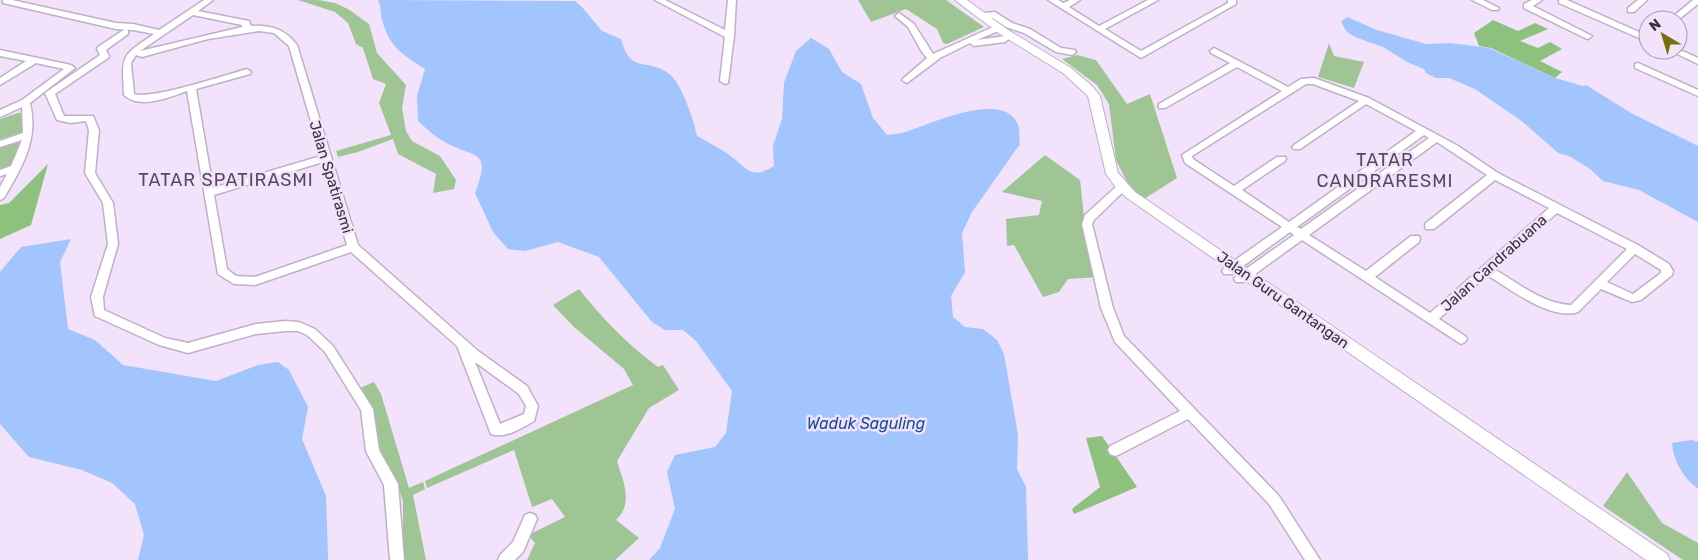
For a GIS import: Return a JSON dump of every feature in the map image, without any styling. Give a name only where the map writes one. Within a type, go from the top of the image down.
[{"type":"street","points":[[210,0],[133,52],[127,63],[129,95],[134,99],[146,99],[247,72]]},
{"type":"street","points":[[660,0],[730,36]]},
{"type":"street","points":[[725,81],[732,0]]},
{"type":"street","name":"Jalan Guru Gantangan","points":[[952,0],[1005,39],[1074,84],[1085,94],[1089,101],[1105,174],[1120,189],[1646,560]]},
{"type":"street","name":"Jalan Guru Gantangan","points":[[960,0],[1004,32],[1080,80],[1091,91],[1094,96],[1112,174],[1120,189]]},
{"type":"street","points":[[1052,0],[1141,55],[1232,4],[1232,0]]},
{"type":"street","points":[[1063,7],[1076,0]]},
{"type":"street","points":[[1098,29],[1154,0]]},
{"type":"street","points":[[1476,0],[1495,8]]},
{"type":"street","points":[[1538,0],[1526,6],[1588,36]]},
{"type":"street","points":[[1631,10],[1643,0]]},
{"type":"street","points":[[1686,10],[1698,0]]},
{"type":"street","points":[[4,1],[153,38]]},
{"type":"street","points":[[1562,1],[1638,35]]},
{"type":"street","name":"Jalan Spatirasmi","points":[[191,12],[246,23],[247,29]]},
{"type":"street","points":[[984,16],[995,15],[1009,25],[1027,31],[1058,50],[1072,52]]},
{"type":"street","points":[[900,16],[911,26],[926,52],[932,58]]},
{"type":"street","points":[[161,33],[132,27],[120,29],[101,49],[106,54],[105,56],[50,93],[60,118],[71,120],[90,118],[94,130],[90,173],[108,203],[113,244],[97,297],[99,313],[163,342],[188,348],[256,329],[285,326],[299,327],[311,332],[328,349],[366,409],[373,451],[391,484],[397,560]]},
{"type":"street","name":"Jalan Spatirasmi","points":[[133,52],[142,54],[236,30],[272,29],[284,35],[293,45],[352,247],[462,343],[523,390],[532,406],[529,417],[520,423],[496,430],[462,343]]},
{"type":"street","points":[[907,80],[922,64],[932,58],[993,30]]},
{"type":"street","points":[[965,44],[1005,39]]},
{"type":"street","points":[[1214,51],[1289,91]]},
{"type":"street","points":[[0,53],[71,68],[25,102],[0,114]]},
{"type":"street","points":[[0,82],[33,61]]},
{"type":"street","points":[[1162,106],[1237,63]]},
{"type":"street","points":[[1638,66],[1697,92]]},
{"type":"street","points":[[1461,340],[1186,158],[1187,155],[1308,80],[1366,100],[1436,138],[1494,175],[1634,248],[1665,267],[1666,275],[1637,297],[1632,298],[1598,283]]},
{"type":"street","points":[[191,87],[222,270],[234,280],[255,281],[352,247]]},
{"type":"street","points":[[1297,147],[1366,100]]},
{"type":"street","points":[[0,196],[16,168],[28,135],[29,126],[25,102]]},
{"type":"street","points":[[1237,273],[1290,227],[1423,131]]},
{"type":"street","points":[[0,144],[28,135]]},
{"type":"street","points":[[1237,273],[1302,234],[1436,138]]},
{"type":"street","points":[[210,193],[325,158]]},
{"type":"street","points":[[1235,190],[1281,159]]},
{"type":"street","points":[[0,173],[16,168]]},
{"type":"street","points":[[1430,226],[1494,175]]},
{"type":"street","points":[[1345,186],[1357,194]]},
{"type":"street","points":[[1120,189],[1089,218],[1087,224],[1112,327],[1118,339],[1191,412],[1274,500],[1313,560]]},
{"type":"street","name":"Jalan Candrabuana","points":[[1431,319],[1556,207]]},
{"type":"street","points":[[1367,277],[1415,239]]},
{"type":"street","points":[[1487,270],[1547,304],[1566,310],[1574,309],[1634,248]]},
{"type":"street","name":"Jalan Guru Gantangan","points":[[1237,273],[1661,560]]},
{"type":"street","points":[[1115,450],[1191,412]]},
{"type":"street","points":[[505,560],[518,546],[530,520]]},
{"type":"green space","points":[[298,0],[318,0],[335,3],[348,9],[369,24],[377,53],[406,85],[402,108],[406,131],[412,141],[440,156],[456,180],[454,189],[433,193],[436,174],[398,154],[393,139],[338,157],[336,151],[391,135],[379,103],[386,84],[373,79],[363,48],[356,44],[348,23],[335,12]]},
{"type":"green space","points":[[858,0],[946,0],[984,27],[947,44],[943,43],[937,29],[906,9],[871,22]]},
{"type":"green space","points":[[1493,20],[1518,31],[1535,23],[1548,29],[1520,41],[1538,48],[1550,42],[1562,49],[1540,61],[1562,72],[1555,78],[1491,48],[1479,46],[1474,33]]},
{"type":"green space","points":[[1329,43],[1334,56],[1364,62],[1354,88],[1318,77]]},
{"type":"green space","points":[[1077,55],[1096,60],[1127,104],[1150,94],[1177,178],[1144,199],[1129,186],[1116,160],[1109,104],[1097,85],[1062,59]]},
{"type":"green space","points":[[22,113],[23,131],[0,139],[0,119]]},
{"type":"green space","points":[[20,140],[12,165],[0,169],[0,147]]},
{"type":"green space","points":[[1045,155],[1080,180],[1084,217],[1083,229],[1099,277],[1068,279],[1059,292],[1043,297],[1014,245],[1007,246],[1006,219],[1039,215],[1042,201],[1002,192]]},
{"type":"green space","points":[[48,164],[31,225],[0,239],[0,205],[9,203]]},
{"type":"green space","points":[[579,289],[626,341],[658,367],[663,365],[679,390],[649,408],[617,461],[626,492],[626,499],[625,506],[616,520],[639,538],[615,560],[527,560],[535,543],[528,535],[565,517],[552,499],[532,507],[514,450],[427,488],[425,481],[633,385],[624,369],[574,327],[553,305]]},
{"type":"green space","points":[[374,382],[381,394],[409,488],[423,482],[425,489],[413,495],[426,560],[401,560],[403,501],[381,451],[370,404],[360,388]]},
{"type":"green space","points":[[1102,436],[1137,487],[1074,514],[1072,509],[1100,487],[1086,438]]},
{"type":"green space","points":[[1627,472],[1662,523],[1698,543],[1698,560],[1683,560],[1603,506]]},
{"type":"water","name":"Waduk Saguling","points":[[378,0],[575,1],[602,31],[621,39],[629,57],[634,61],[660,68],[673,77],[682,92],[697,136],[724,151],[753,172],[766,170],[774,166],[773,146],[782,119],[784,83],[796,51],[811,38],[829,49],[842,72],[861,84],[873,118],[887,135],[902,133],[964,112],[982,109],[997,110],[1010,114],[1018,125],[1020,144],[972,212],[962,233],[965,272],[951,296],[953,317],[965,327],[983,329],[997,340],[1004,354],[1018,435],[1017,469],[1026,487],[1028,560],[649,560],[660,548],[675,509],[667,472],[675,455],[715,447],[726,433],[732,391],[696,341],[683,330],[665,330],[652,322],[599,257],[558,242],[525,251],[508,249],[493,232],[475,193],[482,168],[481,161],[477,156],[440,139],[418,121],[417,96],[425,69],[394,45],[386,32]]},
{"type":"water","points":[[1347,17],[1377,30],[1426,44],[1451,43],[1489,48],[1555,78],[1583,86],[1586,85],[1631,113],[1698,146],[1698,222],[1639,190],[1603,181],[1590,169],[1571,157],[1558,153],[1523,122],[1475,89],[1449,78],[1436,78],[1426,73],[1424,69],[1407,62],[1383,47],[1355,37],[1347,32],[1341,22]]},
{"type":"water","points":[[71,239],[60,262],[68,329],[95,340],[123,365],[216,381],[258,365],[278,362],[289,370],[308,407],[302,439],[326,496],[328,560],[138,560],[144,535],[135,504],[112,483],[82,470],[29,457],[0,424],[0,272],[21,247]]},
{"type":"water","points":[[1692,440],[1698,442],[1698,489],[1688,480],[1680,468],[1674,456],[1672,443]]},
{"type":"district","name":"TATAR CANDRARESMI","points":[[1385,170]]},
{"type":"district","name":"TATAR SPATIRASMI","points":[[226,180]]}]
